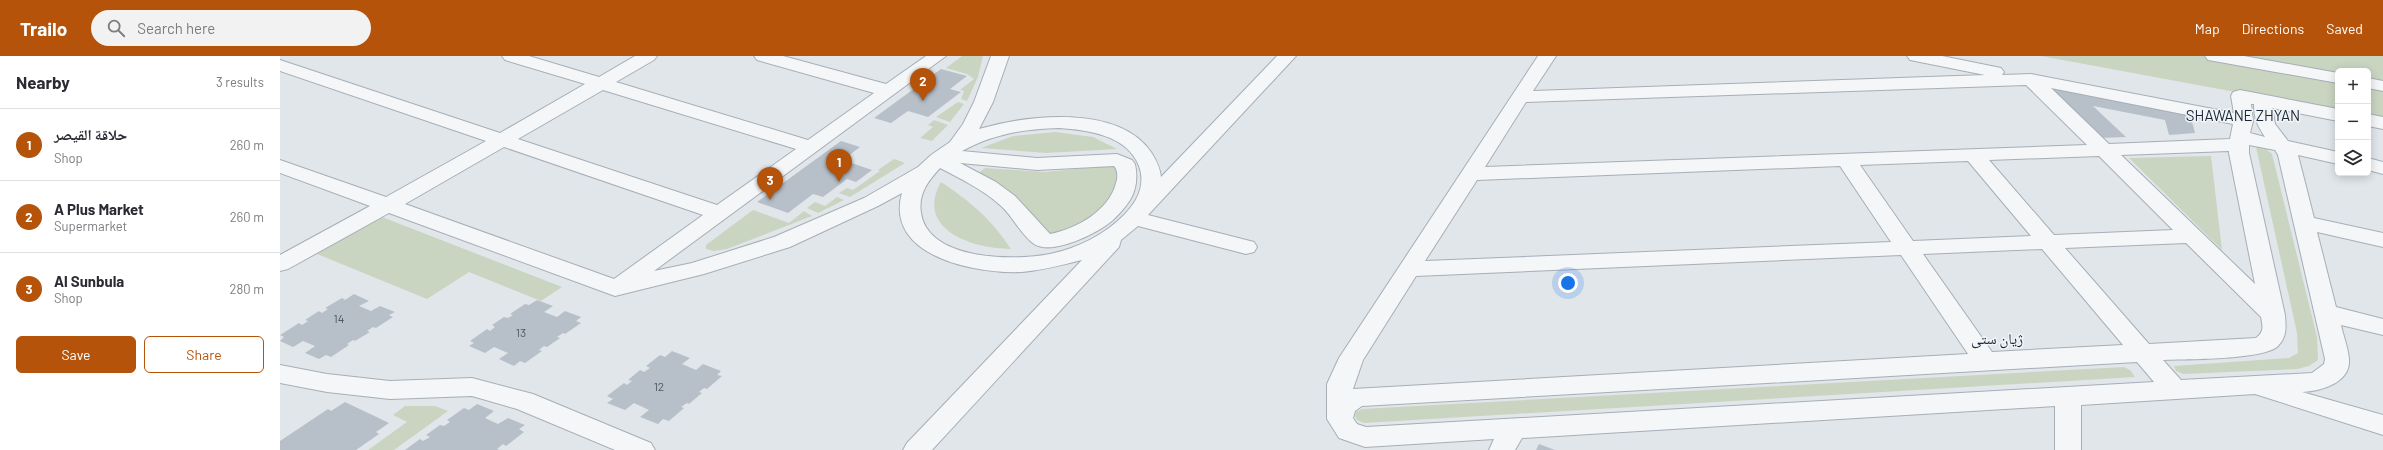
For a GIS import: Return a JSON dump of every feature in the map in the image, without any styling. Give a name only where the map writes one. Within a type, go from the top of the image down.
[{"type":"street","points":[[280,64],[293,56]]},
{"type":"street","points":[[511,56],[811,147]]},
{"type":"street","points":[[280,264],[388,205],[648,56]]},
{"type":"street","points":[[763,56],[889,91]]},
{"type":"street","points":[[615,288],[936,56]]},
{"type":"street","points":[[978,118],[980,126],[989,130],[1028,124],[1067,123],[1102,129],[1124,139],[1144,156],[1151,174],[1149,194],[1134,218],[1102,242],[1068,256],[1030,264],[992,264],[958,258],[931,244],[914,227],[909,206],[912,192],[940,158],[972,128],[978,118],[1000,56]]},
{"type":"street","points":[[916,450],[1287,56]]},
{"type":"street","points":[[1547,56],[1408,269],[1344,371],[1340,384],[1340,419],[1348,431],[1365,437],[1508,439],[2068,397],[2312,382],[2332,374],[2336,367],[2337,359],[2288,155],[2284,146],[2266,124],[2251,98]]},
{"type":"street","points":[[1916,56],[2031,79],[2284,146],[2335,157]]},
{"type":"street","points":[[2214,56],[2335,77]]},
{"type":"street","points":[[280,64],[720,213]]},
{"type":"street","points":[[1520,97],[2031,79],[2273,315]]},
{"type":"street","points":[[2371,84],[2383,86]]},
{"type":"street","points":[[1340,412],[1343,406],[1356,397],[2144,354],[2260,346],[2274,335],[2273,315],[2240,162],[2241,134],[2251,98]]},
{"type":"street","points":[[2251,98],[2335,114]]},
{"type":"street","points":[[2371,121],[2383,123]]},
{"type":"street","points":[[280,166],[615,288],[696,269],[782,242],[871,202],[940,158],[1001,129]]},
{"type":"street","points":[[1471,174],[2105,150],[2241,134]]},
{"type":"street","points":[[1974,156],[2176,390]]},
{"type":"street","points":[[940,158],[1037,164],[1117,160],[1125,164],[1128,181],[1124,195],[1106,215],[1078,232],[1047,241],[1040,238],[1026,219],[1001,195],[977,179],[940,158]]},
{"type":"street","points":[[1846,160],[1986,362]]},
{"type":"street","points":[[2371,165],[2383,168]]},
{"type":"street","points":[[871,202],[892,197],[903,200],[909,206]]},
{"type":"street","points":[[1134,218],[1246,248]]},
{"type":"street","points":[[2305,223],[2383,240]]},
{"type":"street","points":[[1408,269],[2192,236]]},
{"type":"street","points":[[2326,313],[2383,327]]},
{"type":"street","points":[[280,374],[327,383],[390,390],[472,387],[524,401],[642,450]]},
{"type":"street","points":[[2250,386],[2383,424]]},
{"type":"street","points":[[2068,397],[2068,450]]},
{"type":"green space","points":[[962,56],[983,56],[978,77],[967,101],[961,99],[964,91],[960,90],[974,79],[967,74],[946,68]]},
{"type":"green space","points":[[2041,56],[2383,56],[2383,119],[2371,117],[2371,68],[2335,68],[2335,110]]},
{"type":"green space","points":[[958,102],[964,104],[950,122],[936,117]]},
{"type":"green space","points":[[934,120],[948,125],[932,141],[920,138],[933,127],[928,125]]},
{"type":"green space","points":[[1055,132],[1093,137],[1117,149],[1046,153],[981,148],[1013,136]]},
{"type":"green space","points":[[2256,147],[2265,148],[2272,154],[2317,337],[2318,360],[2309,366],[2297,369],[2183,374],[2176,371],[2174,366],[2289,358],[2298,353],[2297,333]]},
{"type":"green space","points":[[2211,156],[2222,250],[2129,158]]},
{"type":"green space","points":[[894,159],[905,163],[850,197],[839,193],[847,188],[853,190]]},
{"type":"green space","points":[[1116,165],[1116,180],[1113,193],[1106,203],[1086,220],[1048,237],[977,174],[985,168],[1045,172]]},
{"type":"green space","points":[[941,182],[962,196],[980,212],[996,229],[1011,249],[981,245],[952,234],[942,224],[935,213],[935,199]]},
{"type":"green space","points":[[837,197],[844,200],[818,213],[807,208],[815,202],[825,206]]},
{"type":"green space","points":[[753,210],[789,223],[804,211],[812,216],[727,249],[714,251],[706,249],[706,245]]},
{"type":"green space","points":[[382,217],[562,287],[541,301],[469,272],[427,299],[317,254]]},
{"type":"green space","points":[[2124,367],[2130,370],[2135,377],[1364,423],[1357,420],[1355,416],[1356,412],[1362,409]]},
{"type":"green space","points":[[405,406],[435,406],[448,411],[394,450],[368,450],[407,422],[393,415]]},
{"type":"building","points":[[941,69],[967,76],[950,89],[961,92],[928,117],[908,111],[891,123],[874,118]]},
{"type":"building","points":[[2047,86],[2190,114],[2195,133],[2169,135],[2165,120],[2093,106],[2126,137],[2100,138]]},
{"type":"building","points":[[841,141],[860,147],[843,160],[872,170],[856,182],[847,179],[823,197],[813,194],[788,213],[757,202]]},
{"type":"building","points":[[354,294],[369,301],[359,306],[371,311],[380,306],[395,312],[389,315],[393,317],[376,328],[373,327],[367,331],[370,332],[355,341],[353,340],[347,344],[349,345],[331,357],[326,355],[319,359],[305,353],[315,346],[303,341],[293,347],[280,341],[284,337],[280,335],[299,323],[302,325],[308,321],[305,320],[319,311],[322,313],[328,309],[325,308],[342,298],[345,300]]},
{"type":"building","points":[[537,300],[553,306],[544,312],[557,317],[565,311],[581,317],[576,321],[581,323],[565,334],[563,333],[557,337],[560,338],[547,347],[544,346],[539,350],[542,351],[525,363],[520,361],[514,366],[499,359],[508,353],[494,347],[485,353],[469,346],[474,343],[470,341],[487,329],[490,331],[495,327],[492,325],[504,317],[508,318],[513,315],[510,314],[525,304],[529,305]]},
{"type":"building","points":[[672,351],[690,358],[682,364],[696,370],[703,364],[721,371],[717,375],[722,376],[707,389],[704,388],[699,392],[702,393],[689,404],[687,403],[681,407],[684,408],[669,421],[663,419],[658,424],[640,417],[649,410],[634,403],[625,410],[607,403],[613,399],[607,396],[624,383],[627,385],[632,381],[628,380],[640,370],[644,372],[650,368],[646,366],[660,355],[665,357]]},
{"type":"building","points":[[345,402],[389,423],[376,432],[379,434],[356,450],[280,450],[280,441],[328,409],[331,411]]},
{"type":"building","points":[[477,404],[494,411],[485,418],[498,424],[508,418],[525,425],[519,429],[524,432],[506,446],[503,444],[497,449],[500,450],[405,450],[420,439],[423,441],[430,437],[426,435],[440,425],[444,426],[450,422],[447,420],[464,408],[469,410]]},
{"type":"building","points":[[1539,444],[1555,450],[1536,450]]},
{"type":"place","name":"A Plus Market","points":[[923,101]]},
{"type":"place","name":"حلاقة القيصر","points":[[839,182]]},
{"type":"place","name":"Al Sunbula","points":[[770,200]]},
{"type":"district","name":"SHAWANE ZHYAN","points":[[2243,115]]},
{"type":"district","name":"ژیان ستی","points":[[1997,338]]}]
